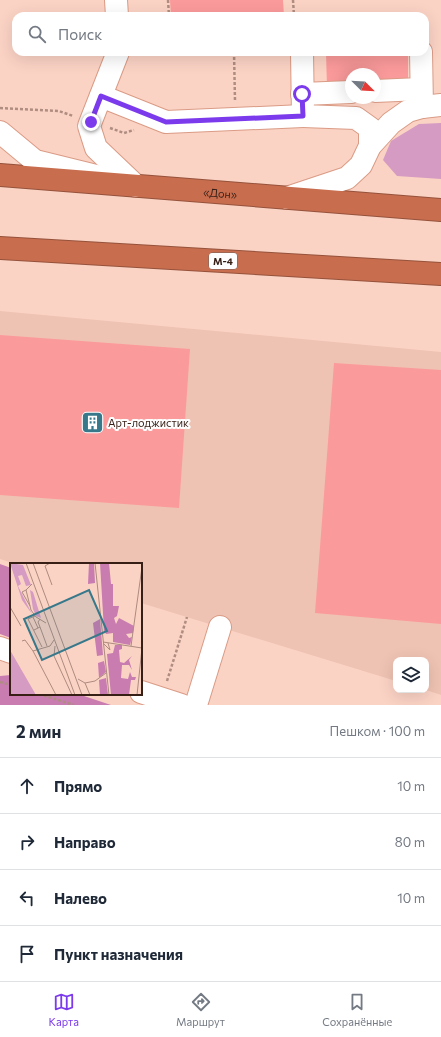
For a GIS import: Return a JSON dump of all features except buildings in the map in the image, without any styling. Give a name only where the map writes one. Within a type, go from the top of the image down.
[{"type":"highway","name":"«Дон»","points":[[0,175],[441,210]]},
{"type":"highway","name":"М-4","points":[[0,248],[441,274]]},
{"type":"street","points":[[116,0],[117,12]]},
{"type":"street","points":[[116,56],[89,126],[96,148],[136,186]]},
{"type":"street","points":[[302,56],[303,116]]},
{"type":"street","points":[[422,56],[428,101]]},
{"type":"street","points":[[302,94],[345,92]]},
{"type":"street","points":[[381,92],[428,101]]},
{"type":"street","points":[[101,96],[166,122],[303,116],[356,118],[370,128],[370,146]]},
{"type":"street","points":[[287,198],[347,178],[361,165],[370,146],[391,123],[408,111],[428,101]]},
{"type":"street","points":[[0,132],[35,160],[136,186]]},
{"type":"street","points":[[196,705],[220,627]]},
{"type":"street","points":[[0,648],[10,652]]},
{"type":"street","points":[[142,692],[171,702]]},
{"type":"path","points":[[168,0],[169,12]]},
{"type":"path","points":[[293,0],[294,12]]},
{"type":"path","points":[[234,56],[235,119]]},
{"type":"path","points":[[171,702],[188,617]]},
{"type":"path","points":[[0,682],[10,685]]},
{"type":"path","points":[[42,695],[74,705]]},
{"type":"shaded area","points":[[441,123],[441,179],[397,176],[383,160],[391,141],[419,124]]},
{"type":"shaded area","points":[[0,311],[441,352],[441,695],[429,691],[429,657],[393,657],[393,680],[142,603],[142,563],[12,563],[0,559]]},
{"type":"shaded area","points":[[0,564],[10,568],[10,638],[0,634]]},
{"type":"shaded area","points":[[10,675],[10,695],[81,695],[111,705],[0,705],[0,676]]},
{"type":"place","name":"Арт-лоджистик","points":[[92,422]]},
{"type":"route","points":[[91,122],[101,96],[166,122],[303,116],[302,94]]}]
